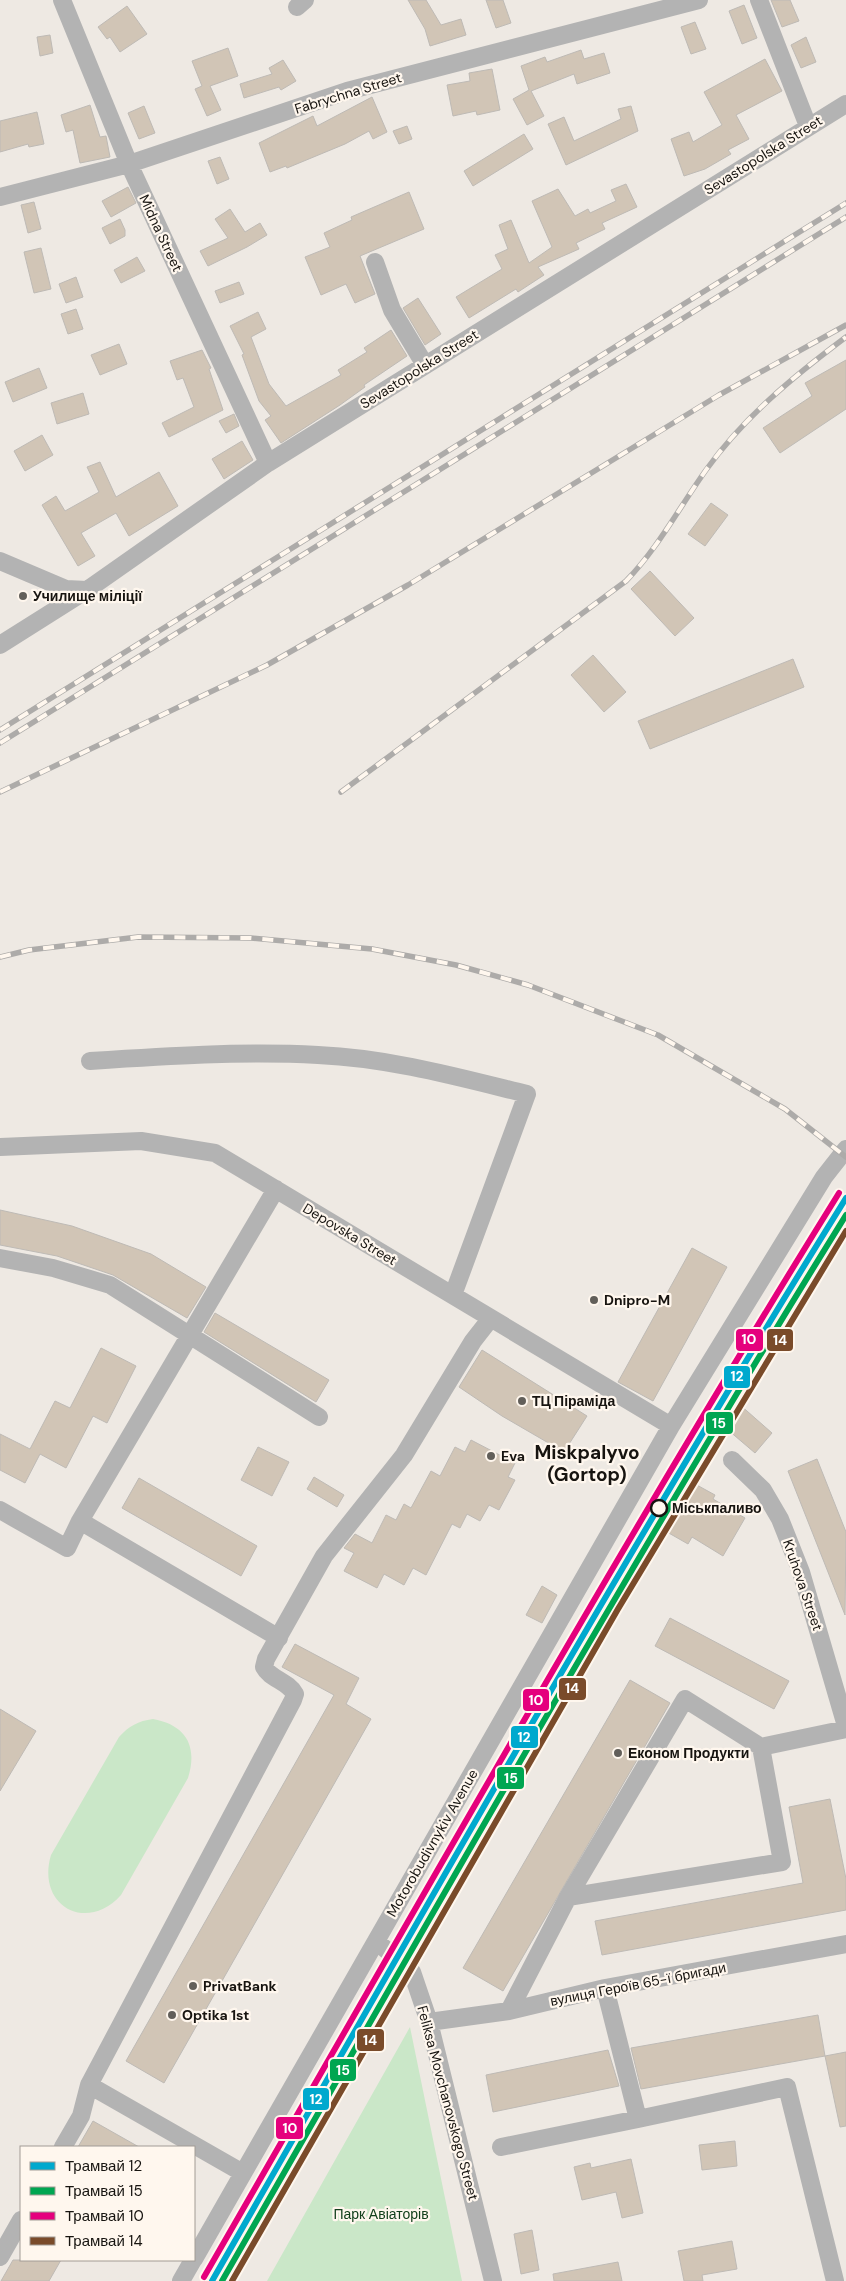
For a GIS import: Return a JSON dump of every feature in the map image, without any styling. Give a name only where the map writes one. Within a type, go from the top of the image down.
[{"type":"street","name":"Midna Street","points":[[62,0],[130,164],[268,463]]},
{"type":"street","name":"Fabrychna Street","points":[[0,197],[130,164],[347,91],[699,0]]},
{"type":"street","points":[[759,0],[808,126]]},
{"type":"street","name":"Sevastopolska Street","points":[[0,645],[87,590],[268,463],[846,104]]},
{"type":"street","points":[[375,262],[392,310],[425,365]]},
{"type":"street","points":[[0,560],[66,589],[87,590]]},
{"type":"street","points":[[90,1061],[193,1054],[319,1055],[423,1068],[526,1094],[453,1295]]},
{"type":"street","name":"Depovska Street","points":[[0,1147],[141,1141],[215,1153],[671,1426]]},
{"type":"street","name":"Motorobudivnykiv Avenue","points":[[195,2258],[671,1426],[824,1177],[846,1149]]},
{"type":"street","points":[[0,1510],[67,1548],[80,1521],[276,1189]]},
{"type":"street","points":[[0,1258],[53,1268],[110,1285],[319,1417]]},
{"type":"street","points":[[64,2146],[81,2116],[89,2085],[293,1700],[295,1694],[292,1688],[266,1672],[264,1666],[324,1556],[404,1455],[473,1341],[491,1318]]},
{"type":"street","name":"Kruhova Street","points":[[732,1460],[763,1490],[780,1519],[801,1572],[846,1728]]},
{"type":"street","points":[[80,1521],[279,1638]]},
{"type":"street","points":[[509,2011],[568,1897],[685,1699],[761,1747],[846,1728]]},
{"type":"street","points":[[568,1897],[782,1862],[761,1747]]},
{"type":"street","name":"Feliksa Movchanovskogo Street","points":[[376,1941],[412,1972],[429,2022],[493,2281]]},
{"type":"street","name":"вулиця Героїв 65-ї бригади","points":[[429,2022],[509,2011],[605,1988],[846,1944]]},
{"type":"street","points":[[605,1988],[638,2119]]},
{"type":"street","points":[[89,2085],[243,2173]]},
{"type":"street","points":[[501,2147],[786,2088],[838,2277]]},
{"type":"street","points":[[0,2257],[20,2222]]},
{"type":"street","name":"Motorobudivnykiv Avenue","points":[[181,2281],[193,2261]]},
{"type":"green space","points":[[153,1719],[174,1726],[187,1739],[191,1756],[188,1778],[121,1895],[107,1907],[93,1912],[80,1913],[67,1908],[57,1900],[51,1888],[48,1873],[51,1855],[119,1737],[134,1725]]},
{"type":"green space","name":"Парк Авіаторів","points":[[410,2027],[462,2281],[267,2281]]},
{"type":"building","points":[[408,0],[426,0],[441,25],[461,19],[466,35],[430,46],[425,29]]},
{"type":"building","points":[[486,0],[503,0],[511,23],[496,28]]},
{"type":"building","points":[[771,0],[790,0],[799,21],[782,27]]},
{"type":"building","points":[[744,5],[757,38],[742,44],[729,11]]},
{"type":"building","points":[[127,6],[147,34],[120,52],[110,37],[107,39],[98,27]]},
{"type":"building","points":[[695,22],[706,49],[691,54],[681,27]]},
{"type":"building","points":[[50,35],[53,53],[40,56],[37,37]]},
{"type":"building","points":[[806,37],[816,62],[801,68],[791,45]]},
{"type":"building","points":[[228,48],[238,76],[210,86],[221,110],[207,116],[195,89],[202,86],[192,61]]},
{"type":"building","points":[[581,50],[584,59],[604,53],[610,73],[577,84],[574,74],[531,91],[544,116],[527,125],[513,99],[529,90],[521,66],[545,57],[547,62]]},
{"type":"building","points":[[765,59],[782,91],[736,115],[749,139],[728,150],[731,154],[705,169],[684,176],[671,139],[689,132],[693,142],[722,125],[704,92]]},
{"type":"building","points":[[283,60],[296,81],[281,90],[279,87],[244,98],[240,84],[272,74],[269,68]]},
{"type":"building","points":[[492,69],[500,110],[477,115],[476,111],[453,116],[447,85],[470,81],[469,73]]},
{"type":"building","points":[[372,97],[387,132],[373,139],[369,131],[345,144],[287,168],[286,166],[270,172],[259,143],[313,116],[317,126]]},
{"type":"building","points":[[90,105],[100,137],[106,136],[110,157],[80,163],[73,130],[66,132],[61,115]]},
{"type":"building","points":[[144,106],[155,133],[139,139],[128,113]]},
{"type":"building","points":[[631,106],[638,131],[566,165],[548,124],[564,117],[574,141],[621,119],[618,109]]},
{"type":"building","points":[[37,112],[44,144],[29,147],[28,144],[0,152],[0,121]]},
{"type":"building","points":[[407,126],[412,139],[399,144],[393,131]]},
{"type":"building","points":[[524,134],[533,149],[473,186],[464,171]]},
{"type":"building","points":[[220,157],[229,179],[217,184],[208,161]]},
{"type":"building","points":[[626,184],[637,207],[602,223],[605,229],[576,243],[579,249],[538,267],[544,275],[518,292],[516,289],[469,318],[456,297],[502,269],[495,255],[508,249],[499,225],[511,220],[529,263],[552,247],[532,201],[558,189],[575,216],[588,209],[590,213],[616,201],[611,190]]},
{"type":"building","points":[[128,187],[136,203],[111,217],[102,201]]},
{"type":"building","points":[[409,192],[424,229],[360,256],[375,294],[355,303],[346,284],[321,295],[305,257],[330,247],[324,233],[352,220],[351,217]]},
{"type":"building","points":[[34,202],[41,229],[28,233],[21,205]]},
{"type":"building","points":[[230,209],[245,232],[260,223],[267,235],[208,266],[200,251],[228,238],[215,219]]},
{"type":"building","points":[[120,219],[125,230],[125,236],[110,244],[102,228]]},
{"type":"building","points":[[41,248],[51,289],[34,293],[24,252]]},
{"type":"building","points":[[137,257],[145,271],[121,283],[114,270]]},
{"type":"building","points":[[76,277],[83,297],[66,303],[59,284]]},
{"type":"building","points":[[239,282],[244,294],[220,303],[215,291]]},
{"type":"building","points":[[418,298],[441,334],[425,345],[403,308]]},
{"type":"building","points":[[76,309],[83,329],[68,334],[61,314]]},
{"type":"building","points":[[258,312],[266,329],[251,337],[269,384],[286,406],[341,375],[338,370],[367,352],[364,348],[391,330],[407,356],[364,385],[365,387],[340,405],[281,443],[265,420],[271,416],[259,401],[242,355],[244,354],[230,326]]},
{"type":"building","points":[[119,344],[127,364],[100,375],[91,355]]},
{"type":"building","points":[[202,350],[211,368],[209,369],[223,410],[169,437],[162,423],[194,407],[183,378],[177,380],[170,361]]},
{"type":"building","points":[[846,360],[846,409],[780,453],[763,428],[812,396],[805,383]]},
{"type":"building","points":[[39,368],[47,388],[13,402],[5,382]]},
{"type":"building","points":[[83,393],[89,414],[57,424],[51,403]]},
{"type":"building","points":[[234,414],[239,426],[226,433],[219,421]]},
{"type":"building","points":[[42,435],[53,455],[25,471],[14,451]]},
{"type":"building","points":[[242,441],[253,460],[224,479],[212,459]]},
{"type":"building","points":[[100,462],[116,497],[159,472],[178,506],[129,536],[116,513],[81,533],[95,556],[78,566],[42,505],[56,496],[65,511],[99,492],[87,467]]},
{"type":"building","points":[[711,503],[728,515],[705,546],[688,534]]},
{"type":"building","points":[[650,571],[694,618],[675,636],[631,589]]},
{"type":"building","points":[[593,655],[626,692],[604,712],[571,675]]},
{"type":"building","points":[[793,659],[804,687],[650,749],[638,721]]},
{"type":"building","points":[[0,1210],[72,1226],[151,1254],[206,1287],[187,1318],[113,1275],[57,1256],[0,1245]]},
{"type":"building","points":[[692,1248],[727,1267],[653,1401],[618,1382]]},
{"type":"building","points":[[215,1313],[329,1380],[316,1402],[204,1332]]},
{"type":"building","points":[[101,1348],[136,1366],[107,1423],[93,1416],[66,1468],[40,1454],[25,1483],[0,1470],[0,1434],[30,1449],[55,1401],[70,1408]]},
{"type":"building","name":"ТЦ Піраміда","points":[[482,1350],[587,1416],[564,1452],[502,1416],[459,1387]]},
{"type":"building","points":[[739,1404],[772,1433],[755,1453],[721,1424]]},
{"type":"building","points":[[471,1440],[515,1463],[508,1477],[515,1480],[499,1510],[489,1505],[480,1521],[467,1514],[460,1528],[452,1524],[426,1575],[413,1568],[404,1585],[384,1574],[377,1588],[344,1571],[354,1553],[344,1548],[355,1534],[372,1543],[386,1515],[396,1520],[404,1504],[411,1508],[431,1471],[440,1476],[455,1447],[465,1452]]},
{"type":"building","points":[[258,1447],[289,1462],[272,1496],[241,1480]]},
{"type":"building","points":[[817,1459],[846,1532],[845,1615],[788,1471]]},
{"type":"building","points":[[314,1477],[344,1495],[337,1507],[307,1489]]},
{"type":"building","points":[[139,1478],[257,1546],[241,1576],[122,1508]]},
{"type":"building","points":[[695,1484],[715,1495],[713,1499],[745,1518],[723,1556],[692,1537],[688,1544],[667,1532]]},
{"type":"building","points":[[542,1586],[557,1595],[542,1623],[526,1615]]},
{"type":"building","points":[[670,1618],[789,1681],[774,1709],[655,1646]]},
{"type":"building","points":[[295,1644],[359,1678],[346,1704],[371,1719],[164,2083],[126,2061],[334,1695],[282,1667]]},
{"type":"building","points":[[630,1680],[670,1703],[503,1991],[463,1968]]},
{"type":"building","points":[[0,1709],[36,1731],[0,1791]]},
{"type":"building","points":[[830,1799],[846,1879],[846,1910],[602,1955],[595,1921],[803,1883],[789,1807]]},
{"type":"building","points":[[818,2015],[825,2056],[641,2089],[631,2048]]},
{"type":"building","points":[[608,2050],[619,2086],[493,2112],[486,2075]]},
{"type":"building","points":[[846,2052],[846,2126],[840,2127],[825,2056]]},
{"type":"building","points":[[93,2121],[137,2146],[79,2146]]},
{"type":"building","points":[[735,2141],[737,2166],[702,2170],[699,2145]]},
{"type":"building","points":[[631,2159],[643,2213],[622,2218],[616,2192],[582,2200],[574,2167],[590,2163],[591,2168]]},
{"type":"building","points":[[532,2230],[539,2270],[521,2274],[514,2234]]},
{"type":"building","points":[[732,2241],[737,2269],[702,2275],[703,2281],[684,2281],[678,2251]]},
{"type":"building","points":[[13,2260],[60,2261],[49,2281],[1,2281]]},
{"type":"building","points":[[618,2262],[622,2281],[554,2281],[553,2274]]},
{"type":"railway","points":[[0,730],[846,203]]},
{"type":"railway","points":[[0,743],[846,217]]},
{"type":"railway","points":[[0,792],[267,665],[408,585],[719,395],[846,325]]},
{"type":"railway","points":[[341,792],[626,581],[648,555],[706,470],[737,432],[789,382],[846,337]]},
{"type":"railway","points":[[0,957],[29,950],[138,937],[251,938],[372,949],[456,965],[528,985],[658,1035],[785,1109],[846,1157]]},
{"type":"tram line","name":"10","points":[[204,2277],[438,1868],[596,1597],[839,1193]]},
{"type":"tram line","name":"12","points":[[212,2281],[603,1601],[846,1198]]},
{"type":"tram line","name":"15","points":[[222,2281],[607,1612],[846,1215]]},
{"type":"tram line","name":"14","points":[[232,2281],[618,1609],[846,1231]]},
{"type":"place","name":"Училище міліції","points":[[23,596]]},
{"type":"place","name":"Dnipro-M","points":[[594,1300]]},
{"type":"place","name":"ТЦ Піраміда","points":[[522,1401]]},
{"type":"place","name":"Eva","points":[[491,1456]]},
{"type":"place","name":"Міськпаливо","points":[[659,1508]]},
{"type":"place","name":"Економ Продукти","points":[[618,1753]]},
{"type":"place","name":"PrivatBank","points":[[193,1986]]},
{"type":"place","name":"Оptika 1st","points":[[172,2015]]},
{"type":"district","name":"Miskpalyvo (Gortop)","points":[[587,1463]]}]
